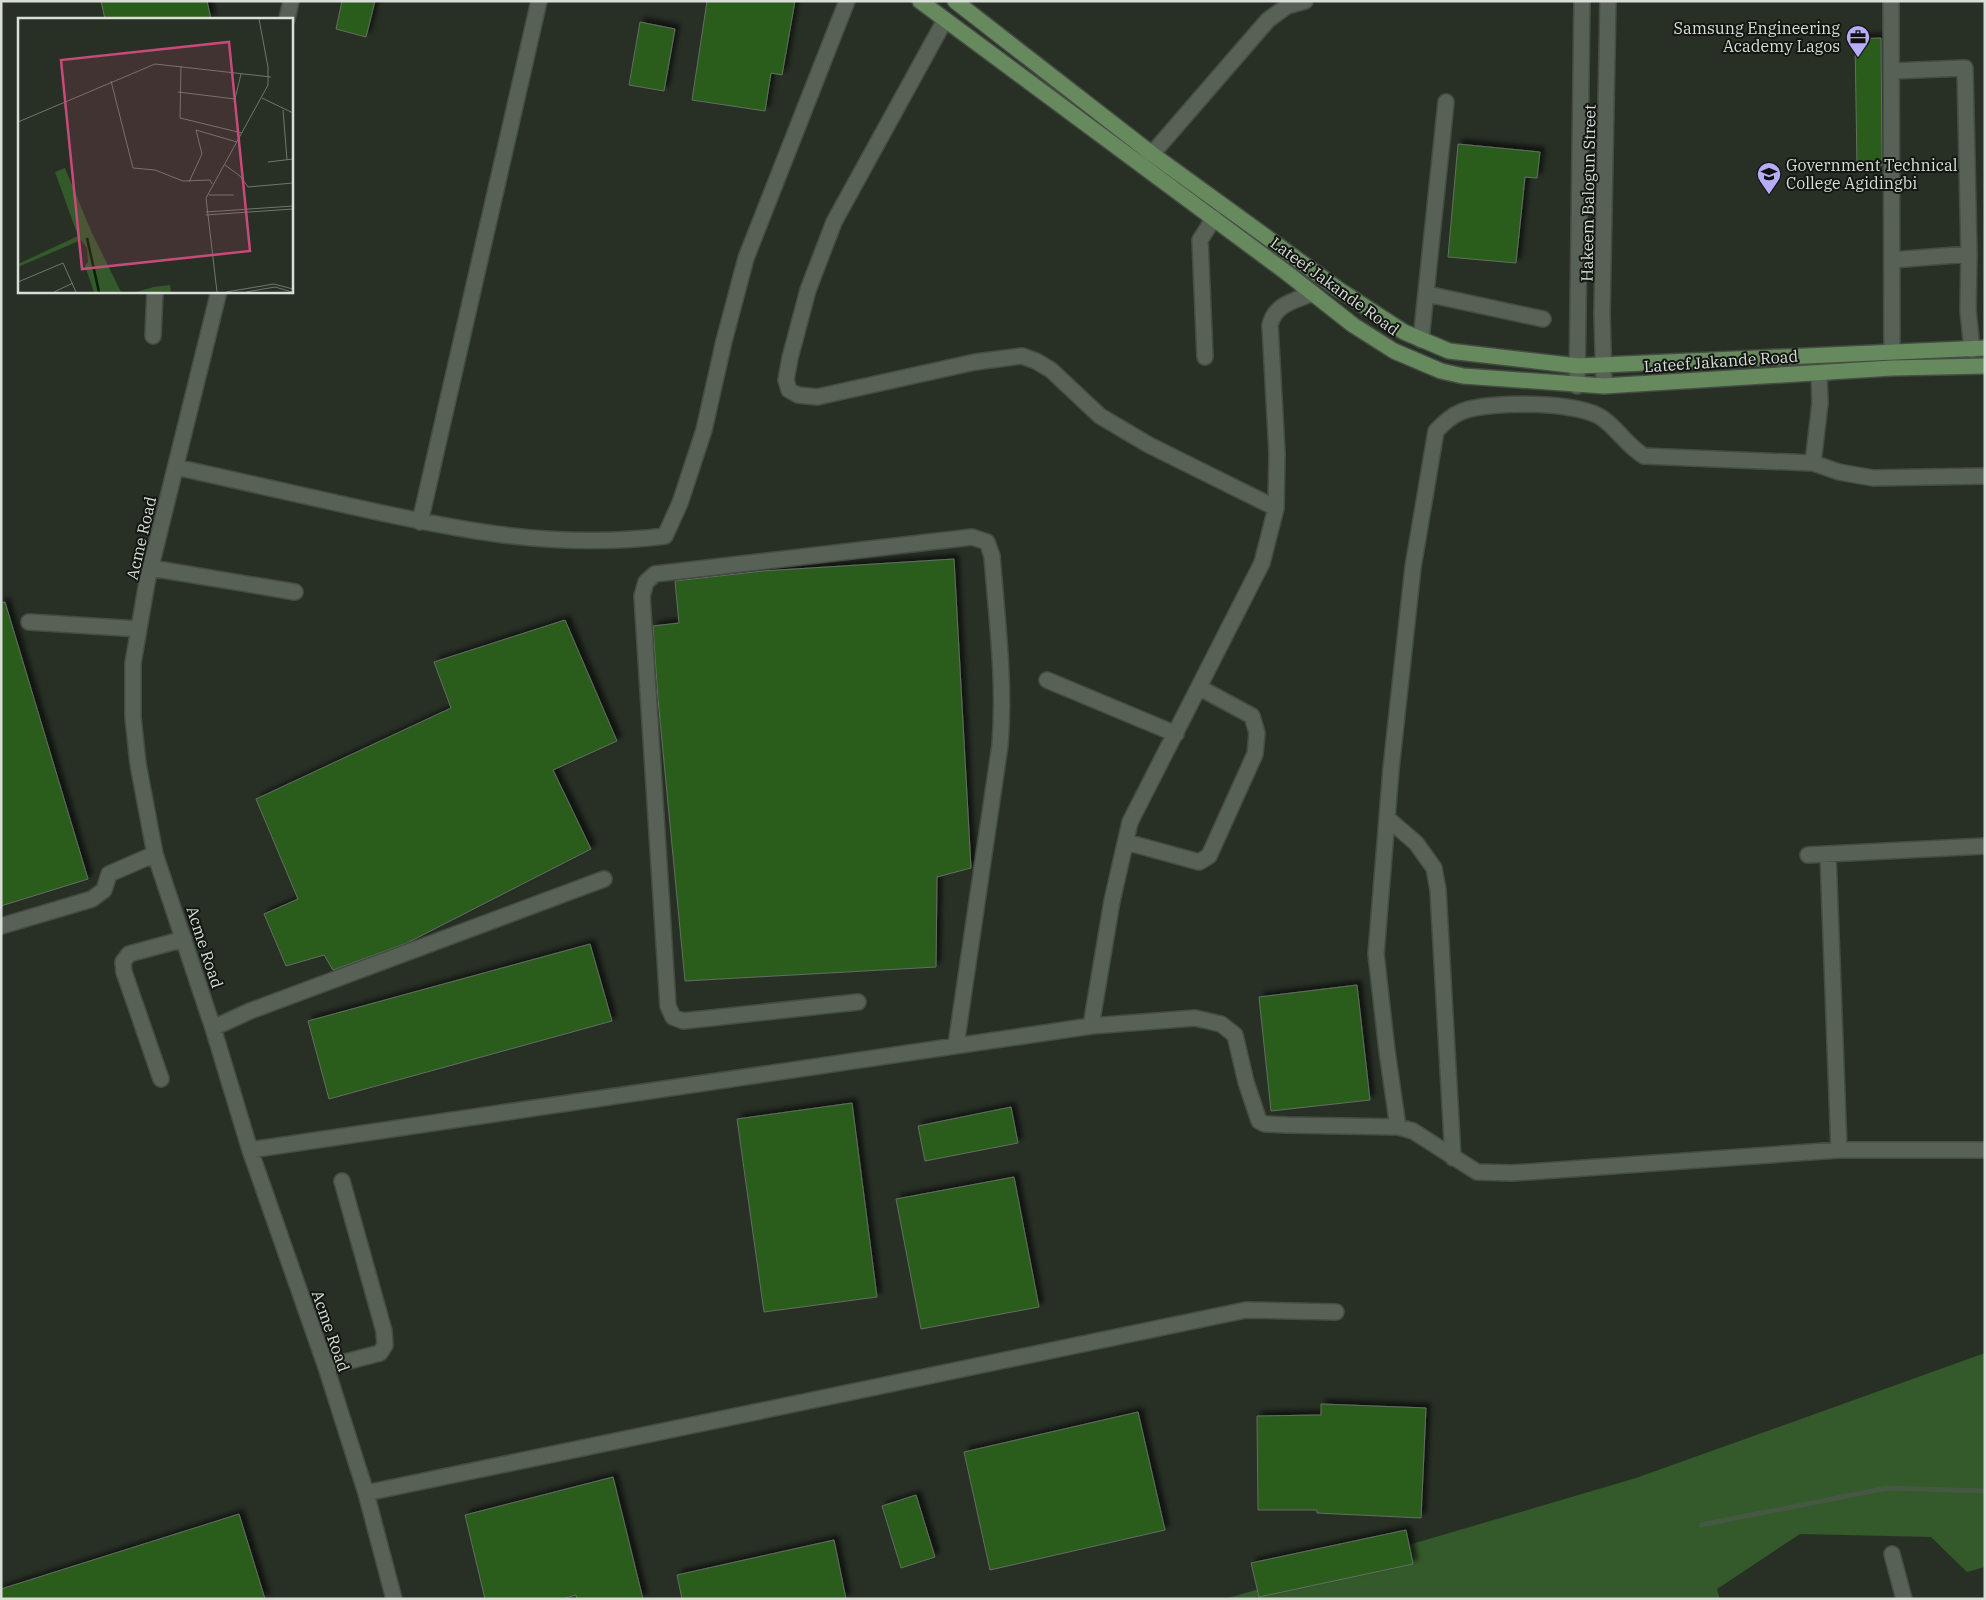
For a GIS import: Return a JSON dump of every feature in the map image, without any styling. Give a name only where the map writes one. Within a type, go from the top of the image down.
[{"type":"main road","name":"Lateef Jakande Road","points":[[920,1],[1214,218],[1353,325],[1394,351],[1441,371],[1463,376],[1577,386],[1604,386],[1819,373],[1985,366]]},
{"type":"main road","name":"Lateef Jakande Road","points":[[955,1],[1152,154],[1338,289],[1404,332],[1449,351],[1466,355],[1578,366],[1791,357],[1892,350],[1978,349]]},
{"type":"street","points":[[287,18],[291,1]]},
{"type":"street","points":[[420,522],[539,1]]},
{"type":"street","points":[[176,467],[420,522],[482,534],[557,541],[637,540],[664,536],[680,503],[704,430],[724,341],[746,258],[847,1]]},
{"type":"street","points":[[1152,154],[1268,20],[1287,6],[1305,1]]},
{"type":"street","name":"Hakeem Balogun Street","points":[[1577,386],[1582,1]]},
{"type":"street","name":"Hakeem Balogun Street","points":[[1604,386],[1602,314],[1608,89],[1608,1]]},
{"type":"street","points":[[1891,1],[1892,350]]},
{"type":"street","points":[[945,20],[834,222],[808,290],[790,358],[786,380],[789,390],[798,395],[817,397],[975,362],[1022,356],[1036,361],[1051,370],[1100,416],[1150,445],[1276,508]]},
{"type":"street","points":[[1892,71],[1965,68],[1969,254],[1968,310],[1978,349]]},
{"type":"street","points":[[1581,88],[1608,89]]},
{"type":"street","points":[[1422,340],[1446,102]]},
{"type":"street","points":[[1205,357],[1200,240],[1214,218]]},
{"type":"street","points":[[1892,260],[1969,254]]},
{"type":"street","points":[[153,336],[155,292]]},
{"type":"street","name":"Acme Road","points":[[219,292],[151,568],[133,663],[133,717],[138,764],[155,854],[213,1028],[250,1150],[326,1367],[366,1493],[394,1599]]},
{"type":"street","points":[[1091,1026],[1112,901],[1130,822],[1200,688],[1262,563],[1276,508],[1277,453],[1270,325],[1272,315],[1280,307],[1312,293]]},
{"type":"street","points":[[1427,294],[1543,319]]},
{"type":"street","points":[[1813,463],[1820,403],[1819,373]]},
{"type":"street","points":[[1398,1127],[1376,954],[1387,818],[1413,567],[1436,431],[1448,419],[1461,411],[1477,407],[1562,405],[1585,409],[1602,418],[1632,450],[1644,456],[1813,463],[1839,472],[1874,478],[1985,476]]},
{"type":"street","points":[[858,1002],[683,1021],[673,1016],[668,1006],[642,596],[646,582],[655,574],[972,537],[988,542],[992,556],[1003,710],[1000,745],[956,1045]]},
{"type":"street","points":[[151,568],[295,592]]},
{"type":"street","points":[[29,622],[139,629]]},
{"type":"street","points":[[1047,680],[1176,734]]},
{"type":"street","points":[[1126,842],[1187,861],[1199,862],[1209,856],[1255,754],[1257,733],[1252,716],[1200,688]]},
{"type":"street","points":[[1387,818],[1416,843],[1434,868],[1438,890],[1453,1158]]},
{"type":"street","points":[[1808,855],[1985,846]]},
{"type":"street","points":[[1,926],[92,899],[104,890],[109,874],[155,854]]},
{"type":"street","points":[[1828,854],[1839,1150]]},
{"type":"street","points":[[213,1028],[250,1011],[604,879]]},
{"type":"street","points":[[161,1080],[124,972],[123,962],[129,954],[184,939]]},
{"type":"street","points":[[250,1150],[1091,1026],[1195,1018],[1221,1024],[1235,1035],[1246,1082],[1259,1121],[1265,1124],[1287,1125],[1398,1127],[1413,1131],[1477,1172],[1512,1173],[1839,1150],[1985,1150]]},
{"type":"street","points":[[326,1367],[380,1353],[385,1344],[384,1331],[342,1181]]},
{"type":"street","points":[[366,1493],[1246,1310],[1336,1312]]},
{"type":"street","points":[[1892,1554],[1904,1599]]},
{"type":"green space","points":[[1985,1353],[1985,1567],[1967,1572],[1931,1537],[1800,1534],[1717,1589],[1720,1599],[1225,1599],[1636,1478]]},
{"type":"building","points":[[101,1],[207,1],[211,18],[105,18]]},
{"type":"building","points":[[342,1],[375,1],[366,37],[336,29]]},
{"type":"building","points":[[707,1],[795,1],[782,75],[771,73],[765,111],[692,100]]},
{"type":"building","points":[[640,22],[675,29],[664,91],[629,85]]},
{"type":"building","points":[[1881,38],[1882,165],[1857,166],[1855,39]]},
{"type":"building","points":[[1458,144],[1540,152],[1537,178],[1525,177],[1516,263],[1448,257]]},
{"type":"building","points":[[954,559],[971,868],[937,877],[936,967],[685,981],[658,699],[653,626],[679,623],[675,581],[763,571]]},
{"type":"building","points":[[5,602],[88,879],[1,906],[1,603]]},
{"type":"building","points":[[565,620],[617,741],[553,770],[591,849],[407,943],[333,970],[324,955],[286,966],[264,914],[298,899],[256,799],[451,708],[434,662]]},
{"type":"building","points":[[590,944],[612,1021],[329,1099],[308,1021]]},
{"type":"building","points":[[1357,985],[1370,1100],[1271,1111],[1259,997]]},
{"type":"building","points":[[852,1103],[877,1297],[764,1312],[737,1119]]},
{"type":"building","points":[[1011,1107],[1018,1143],[925,1161],[918,1126]]},
{"type":"building","points":[[1014,1177],[1039,1307],[921,1329],[896,1199]]},
{"type":"building","points":[[1321,1404],[1426,1408],[1421,1518],[1317,1513],[1317,1510],[1258,1510],[1257,1416],[1321,1415]]},
{"type":"building","points":[[1138,1412],[1165,1530],[990,1570],[964,1452]]},
{"type":"building","points":[[613,1477],[643,1599],[577,1599],[576,1595],[562,1599],[485,1599],[465,1515]]},
{"type":"building","points":[[916,1495],[935,1557],[901,1568],[882,1506]]},
{"type":"building","points":[[239,1514],[265,1599],[1,1599],[1,1589]]},
{"type":"building","points":[[1406,1530],[1413,1564],[1259,1597],[1251,1563]]},
{"type":"building","points":[[834,1540],[846,1599],[682,1599],[677,1575]]},
{"type":"waterway","points":[[1701,1525],[1887,1488],[1985,1491]]},
{"type":"place","name":"Samsung Engineering Academy Lagos","points":[[1858,58]]},
{"type":"place","name":"Government Technical College Agidingbi","points":[[1769,195]]}]
